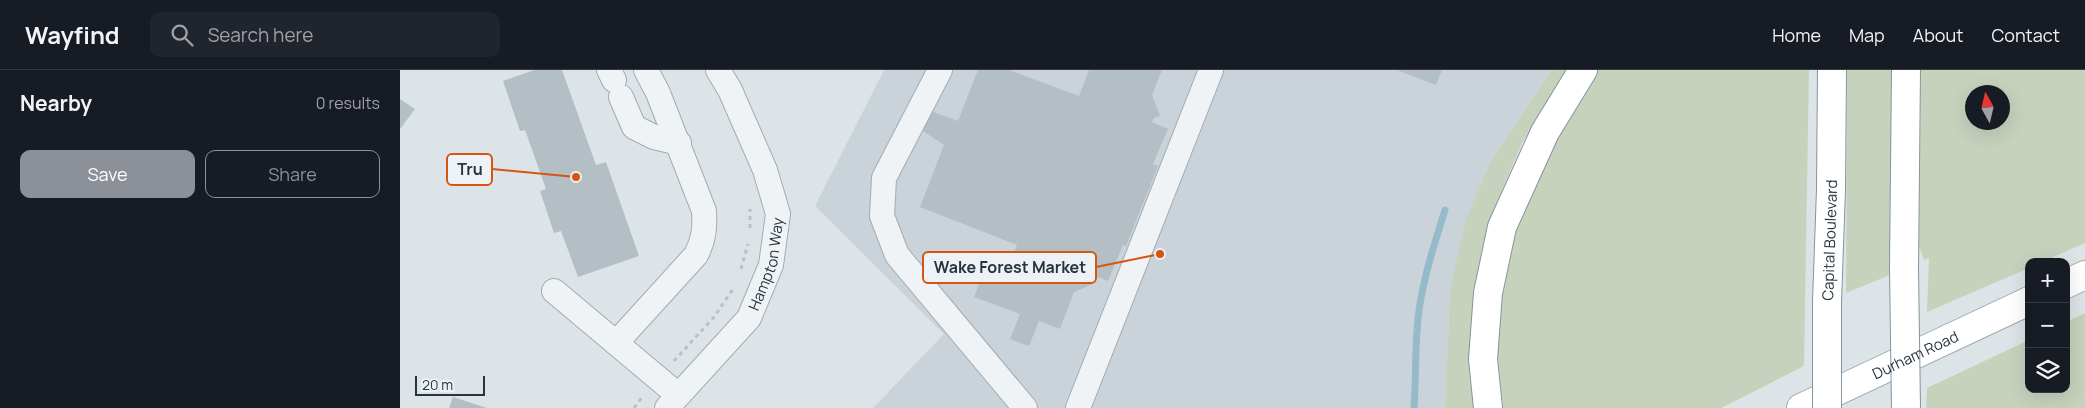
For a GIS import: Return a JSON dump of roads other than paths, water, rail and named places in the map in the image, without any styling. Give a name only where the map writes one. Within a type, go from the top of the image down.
[{"type":"main road","points":[[1488,408],[1483,359],[1488,293],[1502,227],[1545,132],[1583,70]]},
{"type":"main road","name":"Capital Boulevard","points":[[1828,408],[1827,302],[1831,189],[1832,70]]},
{"type":"main road","points":[[1906,70],[1904,268],[1906,408]]},
{"type":"main road","points":[[2070,282],[2085,275]]},
{"type":"main road","name":"Durham Road","points":[[1801,408],[2025,302]]},
{"type":"street","points":[[616,343],[696,255],[705,229],[704,211],[679,143],[646,70]]},
{"type":"street","name":"Hampton Way","points":[[672,402],[749,318],[772,265],[778,214],[765,170],[730,90],[718,70]]},
{"type":"street","points":[[940,70],[884,178],[882,216],[897,255],[1024,408]]},
{"type":"street","points":[[1078,408],[1211,70]]},
{"type":"street","points":[[615,82],[634,127],[654,137],[679,143]]},
{"type":"street","points":[[554,291],[616,343],[672,402]]},
{"type":"waterway","points":[[1414,408],[1418,316],[1427,270],[1445,210]]},
{"type":"place","name":"Tru","points":[[576,177]]},
{"type":"place","name":"Wake Forest Market","points":[[1160,254]]}]
